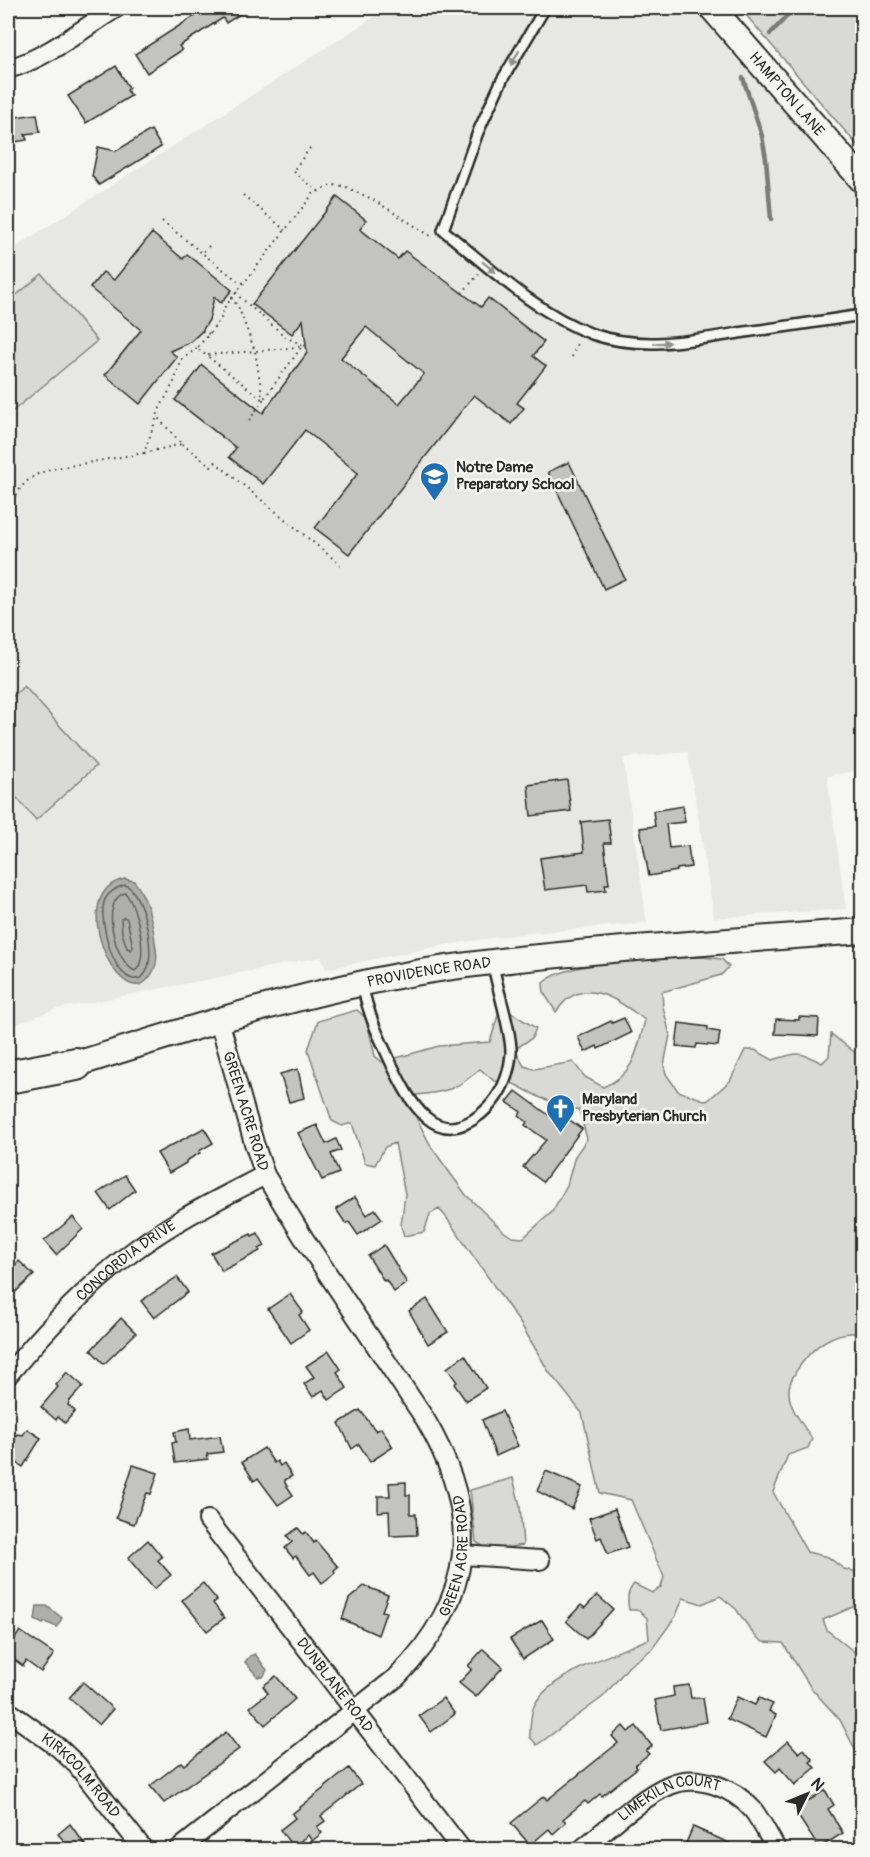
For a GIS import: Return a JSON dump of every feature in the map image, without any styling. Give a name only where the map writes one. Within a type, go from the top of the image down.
[{"type":"highway","points":[[8,1077],[76,1064]]},
{"type":"street","points":[[8,69],[23,65],[40,56],[116,8]]},
{"type":"street","name":"HAMPTON LANE","points":[[712,8],[862,180]]},
{"type":"street","name":"PROVIDENCE ROAD","points":[[8,1086],[219,1020],[362,984],[493,962],[862,931]]},
{"type":"street","name":"GREEN ACRE ROAD","points":[[178,1850],[355,1711],[397,1677],[418,1656],[435,1632],[449,1605],[458,1581],[462,1555],[461,1509],[454,1478],[442,1449],[425,1419],[303,1237],[265,1175],[219,1020]]},
{"type":"street","name":"CONCORDIA DRIVE","points":[[8,1375],[63,1313],[99,1279],[136,1250],[179,1221],[265,1175]]},
{"type":"street","name":"DUNBLANE ROAD","points":[[208,1520],[462,1850]]},
{"type":"street","points":[[462,1555],[540,1560]]},
{"type":"street","name":"KIRKCOLM ROAD","points":[[8,1711],[59,1748],[77,1765],[144,1850]]},
{"type":"street","name":"LIMEKILN COURT","points":[[581,1850],[650,1796],[672,1784],[694,1781],[717,1784],[736,1795],[752,1810],[777,1850]]},
{"type":"lane","points":[[545,8],[502,80],[478,132],[443,230],[528,298],[574,326],[611,340],[656,344],[687,341],[862,315]]},
{"type":"lane","points":[[362,984],[368,1012],[407,1096],[424,1116],[441,1127],[455,1127],[472,1121],[488,1108],[499,1094],[508,1075],[511,1052],[493,962]]},
{"type":"path","points":[[310,148],[293,171],[318,191]]},
{"type":"path","points":[[144,453],[182,359],[198,348],[231,298],[318,191],[331,185],[344,186],[372,199],[435,239]]},
{"type":"path","points":[[243,195],[285,230]]},
{"type":"path","points":[[162,221],[238,281],[244,283]]},
{"type":"path","points":[[202,253],[209,246]]},
{"type":"path","points":[[462,293],[479,274],[486,280]]},
{"type":"path","points":[[235,293],[287,338],[304,345]]},
{"type":"path","points":[[231,298],[238,306],[255,351],[263,400]]},
{"type":"path","points":[[202,331],[209,334]]},
{"type":"path","points":[[572,357],[577,343],[575,335]]},
{"type":"path","points":[[207,356],[304,345]]},
{"type":"path","points":[[248,422],[304,345]]},
{"type":"path","points":[[198,348],[263,400]]},
{"type":"path","points":[[157,417],[182,444],[212,466],[215,462],[341,565]]},
{"type":"path","points":[[8,518],[12,501],[20,487],[38,474],[51,469],[182,444]]},
{"type":"shaded area","name":"Notre Dame Preparatory School","points":[[388,8],[701,8],[826,151],[862,197],[862,770],[827,776],[846,909],[714,918],[688,752],[623,758],[647,923],[519,934],[444,945],[326,969],[321,957],[56,1009],[8,1027],[8,252]]},
{"type":"shaded area","points":[[740,8],[862,8],[862,151]]},
{"type":"shaded area","points":[[42,274],[97,341],[8,415],[8,302]]},
{"type":"shaded area","points":[[24,686],[96,766],[36,820],[8,788],[8,701]]},
{"type":"shaded area","points":[[702,957],[722,959],[729,967],[721,975],[662,992],[670,1035],[664,1065],[666,1074],[678,1091],[707,1101],[730,1081],[745,1050],[755,1050],[773,1060],[798,1054],[822,1063],[829,1056],[831,1034],[862,1058],[862,1334],[843,1334],[826,1341],[811,1352],[793,1376],[789,1386],[791,1405],[812,1439],[808,1448],[788,1455],[773,1492],[807,1552],[828,1557],[844,1569],[862,1573],[862,1603],[823,1620],[827,1630],[862,1658],[862,1763],[840,1720],[811,1688],[783,1643],[763,1642],[754,1635],[736,1609],[720,1596],[702,1604],[683,1598],[676,1616],[652,1649],[629,1666],[603,1697],[537,1745],[530,1737],[533,1708],[543,1693],[555,1683],[603,1658],[649,1639],[647,1618],[639,1610],[629,1610],[629,1593],[634,1584],[652,1593],[661,1587],[664,1577],[631,1500],[600,1493],[582,1413],[549,1372],[522,1326],[446,1217],[439,1209],[430,1214],[424,1232],[404,1236],[401,1226],[405,1194],[395,1143],[385,1147],[375,1165],[365,1163],[352,1123],[342,1126],[332,1121],[308,1050],[318,1021],[357,1010],[366,1018],[375,1056],[382,1062],[439,1046],[490,1042],[499,1012],[510,1012],[536,1028],[532,1038],[515,1049],[524,1066],[534,1069],[573,1062],[585,1077],[603,1087],[622,1076],[628,1068],[637,1051],[645,1020],[609,997],[589,992],[579,993],[569,998],[556,1012],[544,993],[543,983],[556,975],[595,964],[642,959]],"holes":[[[480,1069],[494,1081],[514,1084],[541,1098],[579,1110],[587,1139],[575,1156],[567,1185],[552,1212],[523,1238],[512,1237],[503,1231],[466,1195],[432,1148],[408,1102],[416,1095],[451,1089]]]},
{"type":"shaded area","points":[[513,1478],[520,1505],[523,1545],[489,1550],[476,1542],[470,1490]]},
{"type":"water","points":[[125,879],[134,881],[147,905],[157,953],[150,976],[136,985],[123,979],[111,965],[102,946],[98,925],[99,904],[107,888]]},
{"type":"water","points":[[37,1606],[47,1606],[62,1618],[57,1627],[35,1620]]},
{"type":"water","points":[[255,1654],[267,1670],[263,1677],[258,1677],[245,1662]]},
{"type":"building","points":[[207,8],[250,8],[226,23],[223,18],[215,23],[179,46],[182,50],[147,73],[135,54]]},
{"type":"building","points":[[116,66],[131,96],[86,123],[68,96]]},
{"type":"building","points":[[37,114],[40,132],[25,134],[27,140],[8,143],[8,118]]},
{"type":"building","points":[[151,130],[161,147],[99,185],[92,176],[98,147],[116,151]]},
{"type":"building","points":[[337,197],[366,220],[360,229],[398,259],[405,251],[481,307],[488,298],[544,342],[533,356],[546,366],[517,403],[524,408],[511,424],[474,395],[349,554],[315,528],[358,473],[305,430],[263,484],[229,457],[236,448],[175,400],[202,365],[263,413],[307,353],[303,320],[292,334],[252,304]],"holes":[[[366,327],[424,374],[399,404],[341,358]]]},
{"type":"building","points":[[152,233],[183,259],[187,254],[232,290],[221,303],[214,297],[209,320],[202,331],[190,342],[170,351],[177,357],[140,404],[105,375],[141,330],[90,288],[103,272],[114,280]]},
{"type":"building","points":[[569,462],[625,579],[604,589],[548,472]]},
{"type":"building","points":[[567,780],[571,811],[531,816],[528,785]]},
{"type":"building","points":[[683,806],[685,822],[666,824],[669,848],[688,846],[691,867],[649,876],[640,828],[655,826],[653,811]]},
{"type":"building","points":[[608,819],[611,843],[604,843],[609,884],[605,884],[606,890],[588,892],[587,885],[545,890],[540,858],[584,852],[581,822]]},
{"type":"building","points":[[799,1017],[819,1018],[818,1036],[775,1034],[776,1019],[799,1020]]},
{"type":"building","points":[[624,1018],[631,1033],[598,1049],[597,1046],[585,1052],[578,1037],[611,1021],[612,1023]]},
{"type":"building","points":[[679,1023],[708,1027],[708,1030],[720,1032],[718,1046],[697,1044],[696,1048],[676,1046]]},
{"type":"building","points":[[298,1069],[304,1098],[289,1102],[280,1074]]},
{"type":"building","name":"Maryland Presbyterian Church","points":[[516,1091],[558,1122],[563,1115],[582,1129],[543,1182],[523,1167],[546,1140],[525,1125],[527,1122],[519,1116],[521,1112],[507,1102]]},
{"type":"building","points":[[317,1125],[326,1144],[336,1139],[341,1150],[331,1154],[339,1173],[322,1180],[298,1133]]},
{"type":"building","points":[[204,1128],[213,1143],[169,1173],[157,1153]]},
{"type":"building","points":[[125,1175],[135,1190],[110,1210],[98,1193]]},
{"type":"building","points":[[355,1197],[367,1215],[375,1209],[382,1219],[358,1235],[349,1222],[346,1224],[336,1209]]},
{"type":"building","points":[[73,1217],[83,1229],[56,1255],[44,1241]]},
{"type":"building","points":[[258,1233],[265,1246],[259,1249],[260,1251],[222,1271],[211,1253],[251,1234],[252,1236]]},
{"type":"building","points":[[384,1245],[407,1283],[394,1292],[368,1256]]},
{"type":"building","points":[[19,1261],[34,1275],[8,1299],[8,1272]]},
{"type":"building","points":[[177,1277],[188,1292],[154,1318],[141,1301]]},
{"type":"building","points":[[290,1294],[303,1312],[299,1315],[309,1330],[291,1343],[268,1309]]},
{"type":"building","points":[[427,1299],[448,1332],[428,1344],[409,1311]]},
{"type":"building","points":[[121,1318],[136,1333],[104,1364],[91,1350]]},
{"type":"building","points":[[329,1351],[341,1369],[337,1372],[347,1388],[329,1400],[323,1390],[313,1397],[304,1384],[314,1377],[306,1366]]},
{"type":"building","points":[[465,1355],[486,1388],[466,1401],[454,1384],[457,1382],[447,1368]]},
{"type":"building","points":[[67,1372],[83,1386],[69,1402],[68,1405],[75,1411],[65,1423],[58,1417],[56,1420],[41,1407]]},
{"type":"building","points":[[360,1410],[376,1431],[381,1428],[393,1447],[370,1462],[359,1444],[352,1449],[339,1423]]},
{"type":"building","points":[[502,1411],[518,1446],[496,1456],[482,1420]]},
{"type":"building","points":[[27,1429],[41,1438],[23,1467],[8,1455],[13,1446],[10,1444],[17,1434],[23,1435]]},
{"type":"building","points":[[189,1429],[190,1440],[220,1436],[223,1452],[207,1454],[208,1459],[175,1463],[172,1443],[176,1442],[174,1432]]},
{"type":"building","points":[[264,1448],[274,1463],[277,1461],[280,1466],[284,1463],[292,1476],[285,1480],[285,1483],[293,1495],[278,1505],[258,1478],[254,1481],[242,1462]]},
{"type":"building","points":[[133,1465],[158,1473],[151,1494],[147,1493],[134,1524],[116,1518]]},
{"type":"building","points":[[546,1471],[582,1487],[572,1509],[537,1491]]},
{"type":"building","points":[[406,1482],[406,1495],[410,1495],[410,1514],[416,1514],[417,1535],[390,1536],[389,1511],[378,1512],[378,1496],[390,1496],[389,1483]]},
{"type":"building","points":[[615,1509],[628,1547],[608,1554],[601,1537],[597,1539],[589,1518]]},
{"type":"building","points":[[298,1528],[303,1534],[306,1532],[314,1543],[316,1541],[338,1567],[334,1570],[335,1573],[322,1583],[314,1572],[310,1575],[296,1556],[293,1558],[285,1548],[292,1542],[287,1536]]},
{"type":"building","points":[[148,1540],[162,1557],[158,1560],[171,1575],[154,1589],[128,1558]]},
{"type":"building","points":[[203,1583],[217,1600],[213,1603],[224,1618],[207,1631],[182,1600]]},
{"type":"building","points":[[364,1586],[388,1595],[382,1611],[386,1612],[378,1635],[342,1619],[349,1599]]},
{"type":"building","points":[[597,1595],[613,1609],[586,1639],[566,1621],[581,1605],[585,1608]]},
{"type":"building","points":[[542,1620],[554,1639],[523,1659],[510,1639]]},
{"type":"building","points":[[20,1631],[54,1654],[41,1672],[26,1661],[23,1666],[8,1655],[8,1649]]},
{"type":"building","points":[[483,1649],[503,1667],[476,1697],[459,1683],[472,1669],[468,1666]]},
{"type":"building","points":[[276,1676],[295,1699],[265,1725],[250,1707],[268,1693],[263,1686]]},
{"type":"building","points":[[83,1682],[113,1709],[99,1725],[69,1698]]},
{"type":"building","points":[[689,1685],[691,1698],[703,1698],[707,1722],[661,1730],[655,1700],[674,1696],[673,1687]]},
{"type":"building","points":[[737,1697],[755,1705],[759,1698],[773,1704],[769,1711],[776,1715],[766,1737],[727,1719]]},
{"type":"building","points":[[443,1698],[455,1714],[431,1732],[419,1716]]},
{"type":"building","points":[[623,1726],[628,1732],[636,1726],[652,1746],[646,1751],[649,1754],[635,1765],[637,1768],[602,1796],[600,1794],[588,1804],[585,1801],[563,1819],[566,1822],[553,1834],[549,1829],[530,1845],[511,1823],[544,1796],[547,1800],[618,1743],[612,1736]]},
{"type":"building","points":[[226,1732],[239,1749],[164,1803],[150,1786],[181,1762],[184,1765]]},
{"type":"building","points":[[788,1741],[799,1753],[804,1749],[813,1760],[810,1762],[815,1768],[795,1785],[780,1768],[776,1772],[765,1761]]},
{"type":"building","points":[[349,1768],[361,1784],[321,1816],[325,1821],[317,1827],[322,1833],[312,1841],[308,1835],[293,1847],[280,1830],[295,1818],[292,1814]]},
{"type":"building","points":[[825,1790],[834,1805],[828,1809],[843,1833],[819,1848],[794,1810]]},
{"type":"building","points":[[70,1824],[89,1850],[56,1850],[65,1842],[58,1834]]},
{"type":"building","points":[[693,1827],[745,1850],[683,1850]]},
{"type":"waterway","points":[[770,34],[790,13],[791,8]]},
{"type":"waterway","points":[[743,78],[762,136],[771,219]]},
{"type":"place","name":"Notre Dame Preparatory School","points":[[435,502]]},
{"type":"place","name":"Maryland Presbyterian Church","points":[[561,1134]]}]
